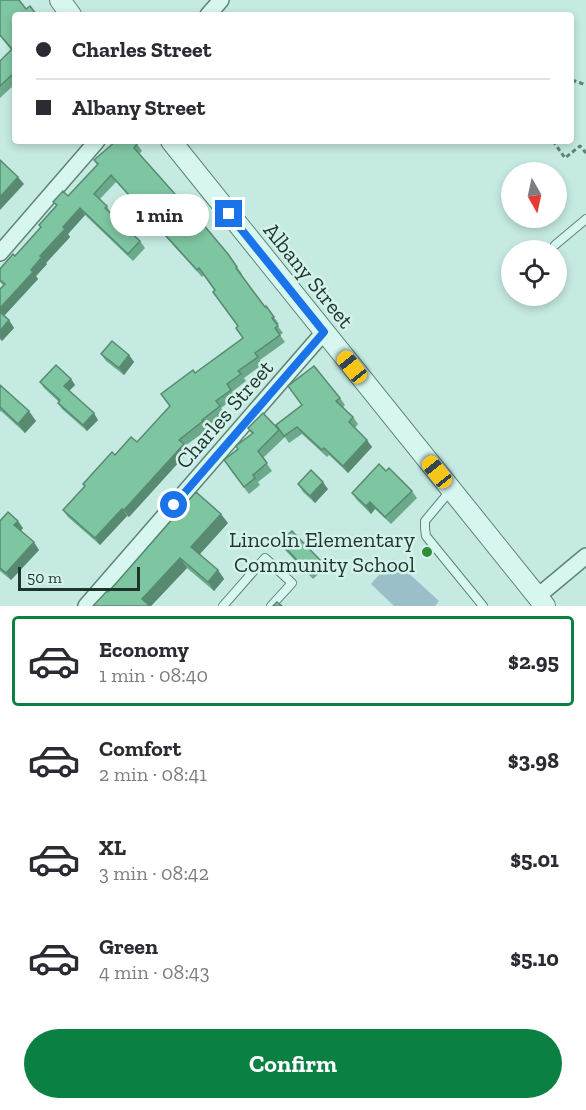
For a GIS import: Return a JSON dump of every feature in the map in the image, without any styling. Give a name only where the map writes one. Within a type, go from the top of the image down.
[{"type":"street","points":[[60,0],[70,12]]},
{"type":"street","points":[[211,12],[221,0]]},
{"type":"street","points":[[0,253],[94,144]]},
{"type":"street","name":"Albany Street","points":[[173,144],[451,489],[538,601]]},
{"type":"street","name":"Charles Street","points":[[86,606],[324,332]]},
{"type":"street","points":[[538,601],[586,556]]},
{"type":"lane","points":[[561,240],[586,219]]},
{"type":"lane","points":[[451,489],[425,520],[426,536],[483,606]]},
{"type":"lane","points":[[223,606],[265,558],[292,583],[270,606]]},
{"type":"path","points":[[555,144],[565,158],[580,146],[586,153]]},
{"type":"shaded area","points":[[393,559],[439,601],[435,606],[394,606],[371,584]]},
{"type":"building","points":[[0,0],[19,0],[26,9],[30,6],[35,12],[12,12],[12,49],[0,35]]},
{"type":"building","points":[[12,49],[12,75],[0,86],[0,61]]},
{"type":"building","points":[[113,144],[137,144],[134,148],[228,254],[274,317],[272,318],[278,326],[275,328],[280,335],[255,353],[258,357],[238,371],[241,374],[227,384],[231,390],[216,401],[220,406],[179,440],[184,444],[124,510],[122,509],[95,538],[63,510],[112,452],[115,455],[131,437],[137,442],[170,406],[161,394],[193,370],[195,373],[243,338],[236,328],[238,326],[199,268],[197,270],[111,175],[94,194],[107,206],[105,208],[140,241],[128,254],[80,208],[63,227],[65,229],[40,256],[42,257],[31,270],[33,272],[0,308],[0,289],[5,284],[0,280],[0,269],[41,227],[39,225],[57,205],[53,202],[63,191],[68,196],[98,164],[94,160]]},
{"type":"building","points":[[0,160],[18,177],[0,197]]},
{"type":"building","points":[[0,312],[9,320],[0,331]]},
{"type":"building","points":[[112,341],[129,355],[119,368],[101,354]]},
{"type":"building","points":[[56,365],[71,379],[64,386],[94,413],[83,425],[58,403],[60,400],[40,382]]},
{"type":"building","points":[[314,366],[340,398],[336,401],[353,417],[349,422],[367,440],[343,466],[297,427],[284,436],[276,425],[302,405],[288,386]]},
{"type":"building","points":[[0,385],[29,411],[18,424],[0,407]]},
{"type":"building","points":[[263,413],[279,430],[258,451],[267,463],[253,475],[255,478],[244,487],[224,460],[238,449],[236,446],[253,433],[248,428]]},
{"type":"building","points":[[379,464],[386,471],[389,468],[412,491],[385,517],[370,502],[366,506],[352,493]]},
{"type":"building","points":[[311,470],[323,482],[310,496],[298,484]]},
{"type":"building","points":[[196,492],[221,514],[191,547],[218,570],[208,582],[180,558],[142,599],[150,606],[93,606],[119,580]]},
{"type":"building","points":[[8,512],[18,521],[14,525],[34,542],[6,573],[0,568],[0,521]]},
{"type":"building","points":[[292,531],[320,560],[308,572],[280,542]]},
{"type":"place","name":"Lincoln Elementary Community School","points":[[427,552]]},
{"type":"route","points":[[174,505],[324,332],[229,214]]}]
